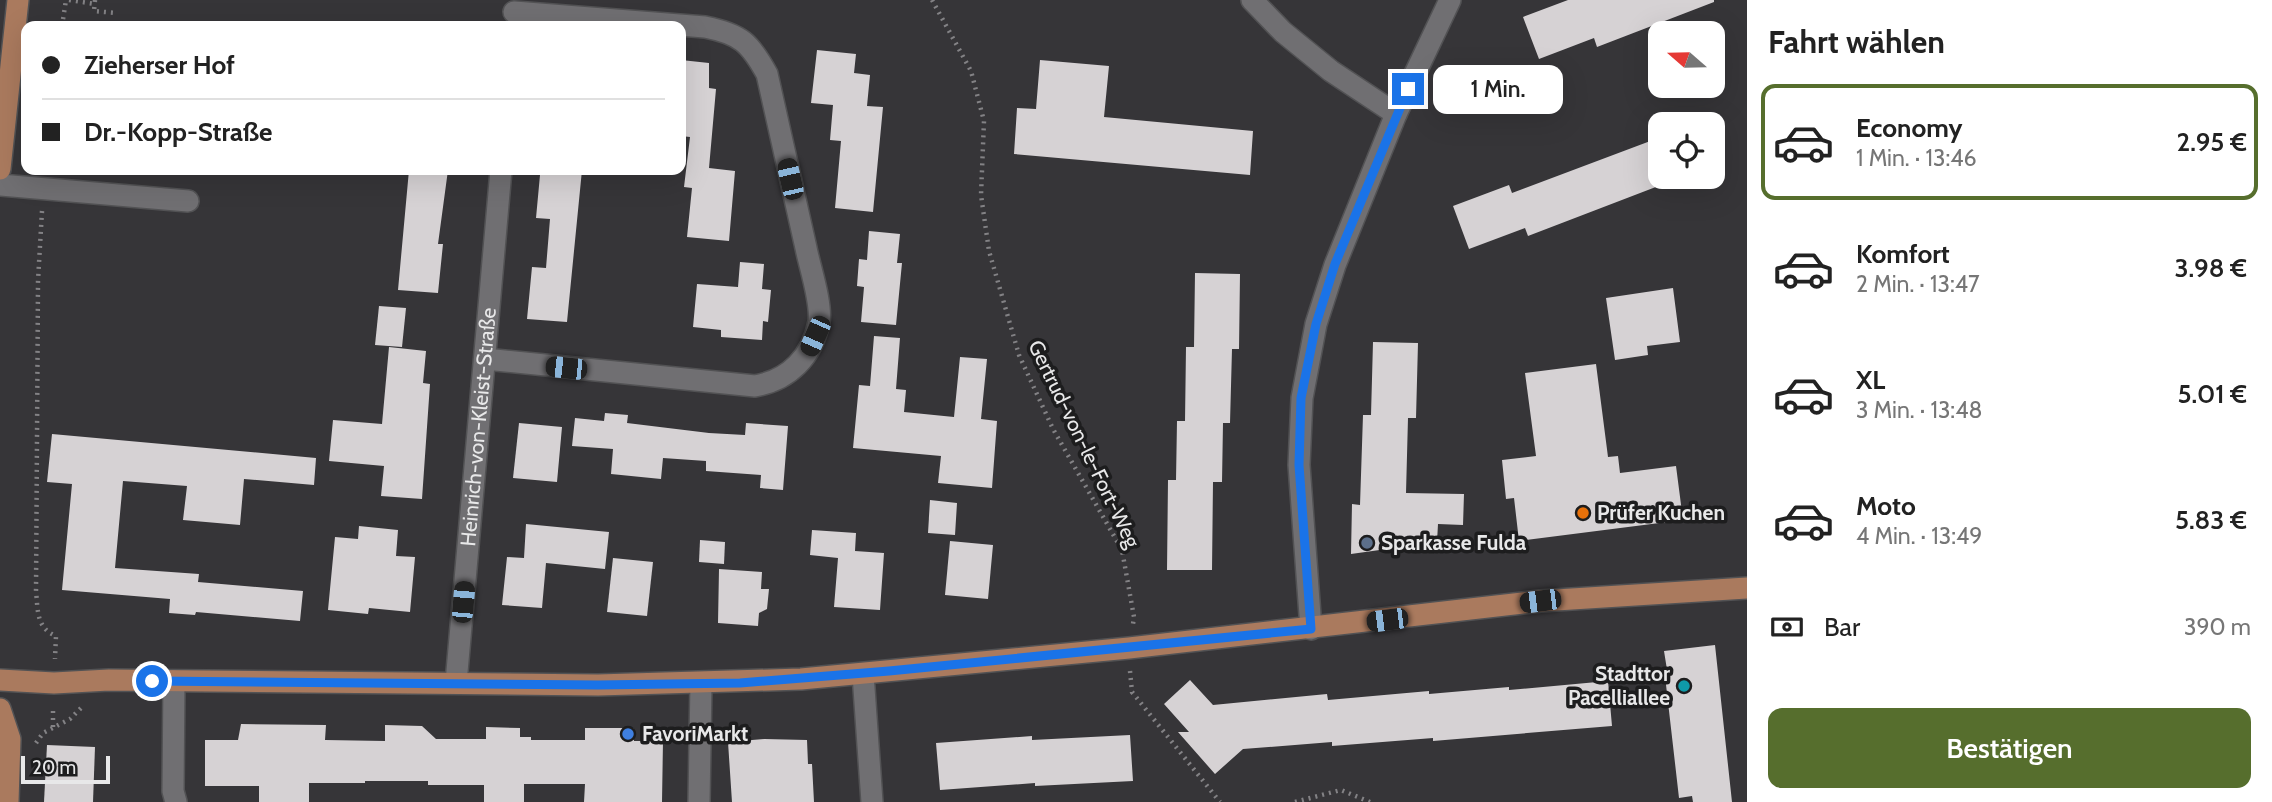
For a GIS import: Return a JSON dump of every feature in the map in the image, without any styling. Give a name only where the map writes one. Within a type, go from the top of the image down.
[{"type":"main road","points":[[0,169],[18,0]]},
{"type":"main road","points":[[0,680],[54,683],[109,680],[598,685],[764,681],[1129,649],[1540,601],[1747,588]]},
{"type":"main road","points":[[0,709],[10,739],[8,802]]},
{"type":"street","points":[[1252,0],[1283,32],[1331,71],[1396,114]]},
{"type":"street","points":[[1311,629],[1299,465],[1301,398],[1316,324],[1335,264],[1396,114],[1450,0]]},
{"type":"street","points":[[514,13],[623,21]]},
{"type":"street","points":[[485,359],[755,386],[771,383],[798,366],[807,354],[819,318],[814,283],[767,74],[749,44],[740,37],[723,30],[686,26]]},
{"type":"street","name":"Heinrich-von-Kleist-Straße","points":[[456,683],[501,175]]},
{"type":"street","points":[[0,185],[188,201]]},
{"type":"street","points":[[863,674],[872,802]]},
{"type":"street","points":[[174,681],[173,791],[176,802]]},
{"type":"street","points":[[699,802],[701,683]]},
{"type":"path","points":[[63,21],[67,0],[95,2],[94,10],[116,13]]},
{"type":"path","name":"Gertrud-von-le-Fort-Weg","points":[[932,0],[971,71],[984,121],[981,195],[989,251],[1019,355],[1053,429],[1122,550],[1134,617],[1129,649],[1132,692],[1220,802]]},
{"type":"path","points":[[44,189],[38,282],[36,591],[39,621],[43,628],[56,636],[55,644]]},
{"type":"path","points":[[53,718],[53,727],[71,719]]},
{"type":"path","points":[[1295,802],[1341,790],[1370,802]]},
{"type":"building","points":[[1568,0],[1714,0],[1665,21],[1648,21],[1648,27],[1597,47],[1594,38],[1539,59],[1523,17]]},
{"type":"building","points":[[817,50],[856,54],[854,73],[870,75],[867,106],[883,107],[873,212],[835,208],[841,141],[830,140],[833,105],[811,103]]},
{"type":"building","points":[[1040,60],[1109,66],[1104,117],[1253,131],[1250,175],[1014,154],[1017,108],[1036,109]]},
{"type":"building","points":[[686,61],[709,63],[709,88],[716,89],[709,168],[735,171],[729,241],[687,237],[692,188],[684,187],[690,137],[686,137]]},
{"type":"building","points":[[1648,142],[1648,189],[1651,189],[1528,236],[1525,228],[1469,249],[1453,206],[1509,185],[1512,193]]},
{"type":"building","points":[[409,175],[447,175],[438,244],[443,244],[438,293],[398,290]]},
{"type":"building","points":[[540,175],[582,175],[567,322],[527,319],[532,267],[546,268],[550,219],[536,218]]},
{"type":"building","points":[[869,231],[900,234],[897,263],[902,263],[896,325],[861,322],[864,287],[857,286],[859,259],[867,260]]},
{"type":"building","points":[[740,262],[764,264],[762,289],[771,290],[768,322],[763,321],[762,340],[721,337],[721,330],[693,327],[697,284],[738,287]]},
{"type":"building","points":[[1195,273],[1240,274],[1239,349],[1232,349],[1230,423],[1223,423],[1222,482],[1213,482],[1212,570],[1167,570],[1168,480],[1176,480],[1177,421],[1185,421],[1186,347],[1194,347]]},
{"type":"building","points":[[1673,288],[1680,342],[1647,346],[1648,355],[1615,360],[1606,298]]},
{"type":"building","points":[[379,306],[406,308],[402,347],[375,345]]},
{"type":"building","points":[[874,336],[900,338],[896,389],[906,390],[904,412],[954,417],[960,357],[987,359],[981,419],[997,421],[992,488],[938,483],[941,456],[853,448],[859,385],[870,386]]},
{"type":"building","points":[[1373,342],[1418,343],[1416,418],[1408,418],[1406,493],[1464,494],[1463,525],[1438,524],[1437,542],[1351,554],[1352,504],[1360,505],[1363,415],[1371,415]]},
{"type":"building","points":[[389,347],[426,351],[423,383],[430,384],[422,499],[381,496],[384,466],[329,461],[333,420],[382,424]]},
{"type":"building","points":[[1596,364],[1608,457],[1618,456],[1620,473],[1676,466],[1683,520],[1519,541],[1514,498],[1506,499],[1502,460],[1536,456],[1525,373]]},
{"type":"building","points":[[605,413],[628,415],[627,423],[709,433],[745,435],[746,423],[788,426],[783,490],[760,488],[761,475],[706,471],[706,461],[663,458],[661,479],[611,474],[613,449],[572,446],[575,418],[604,421]]},
{"type":"building","points":[[519,423],[562,427],[557,482],[513,478]]},
{"type":"building","points":[[52,434],[316,458],[314,485],[244,479],[240,525],[183,520],[187,486],[123,481],[115,568],[199,574],[198,582],[303,591],[300,621],[196,612],[195,615],[169,613],[170,599],[62,590],[72,484],[47,482]]},
{"type":"building","points":[[930,500],[957,503],[955,535],[928,533]]},
{"type":"building","points":[[526,524],[609,532],[605,569],[546,563],[542,608],[502,605],[507,557],[524,558]]},
{"type":"building","points":[[359,526],[398,530],[396,556],[415,557],[410,612],[369,608],[368,614],[328,610],[335,537],[358,539]]},
{"type":"building","points":[[812,530],[856,533],[855,551],[884,553],[880,610],[834,607],[838,558],[810,555]]},
{"type":"building","points":[[700,540],[725,542],[724,564],[699,562]]},
{"type":"building","points":[[950,541],[993,545],[988,599],[945,595]]},
{"type":"building","points":[[613,558],[653,562],[647,616],[607,612]]},
{"type":"building","points":[[719,569],[762,572],[761,589],[769,589],[767,609],[759,613],[758,626],[718,623]]},
{"type":"building","points":[[1715,645],[1732,802],[1693,802],[1692,796],[1679,798],[1664,651]]},
{"type":"building","points":[[1190,680],[1213,705],[1327,694],[1328,700],[1429,691],[1429,694],[1509,687],[1509,690],[1608,681],[1612,726],[1433,741],[1433,738],[1332,746],[1332,742],[1243,749],[1215,774],[1178,732],[1189,732],[1164,704]]},
{"type":"building","points":[[241,724],[326,725],[325,740],[385,741],[385,725],[422,726],[436,739],[486,739],[486,727],[520,728],[520,737],[531,737],[531,740],[585,740],[585,728],[634,728],[634,741],[663,741],[662,802],[584,802],[585,784],[524,784],[524,802],[484,802],[484,785],[428,785],[428,781],[365,781],[309,783],[309,802],[259,802],[259,786],[205,786],[205,740],[238,740]]},
{"type":"building","points":[[1130,735],[1133,781],[1035,786],[1035,783],[940,790],[936,743],[1032,736],[1032,740]]},
{"type":"building","points":[[807,740],[808,764],[812,764],[814,802],[732,802],[728,742]]},
{"type":"building","points":[[47,745],[95,747],[93,802],[44,802]]},
{"type":"place","name":"Prüfer Kuchen","points":[[1583,513]]},
{"type":"place","name":"Sparkasse Fulda","points":[[1367,543]]},
{"type":"place","name":"Stadttor Pacelliallee","points":[[1684,686]]},
{"type":"place","name":"FavoriMarkt","points":[[628,734]]},
{"type":"route","points":[[152,681],[598,685],[740,683],[1129,649],[1311,629],[1299,465],[1301,398],[1316,324],[1335,264],[1408,89]]}]
